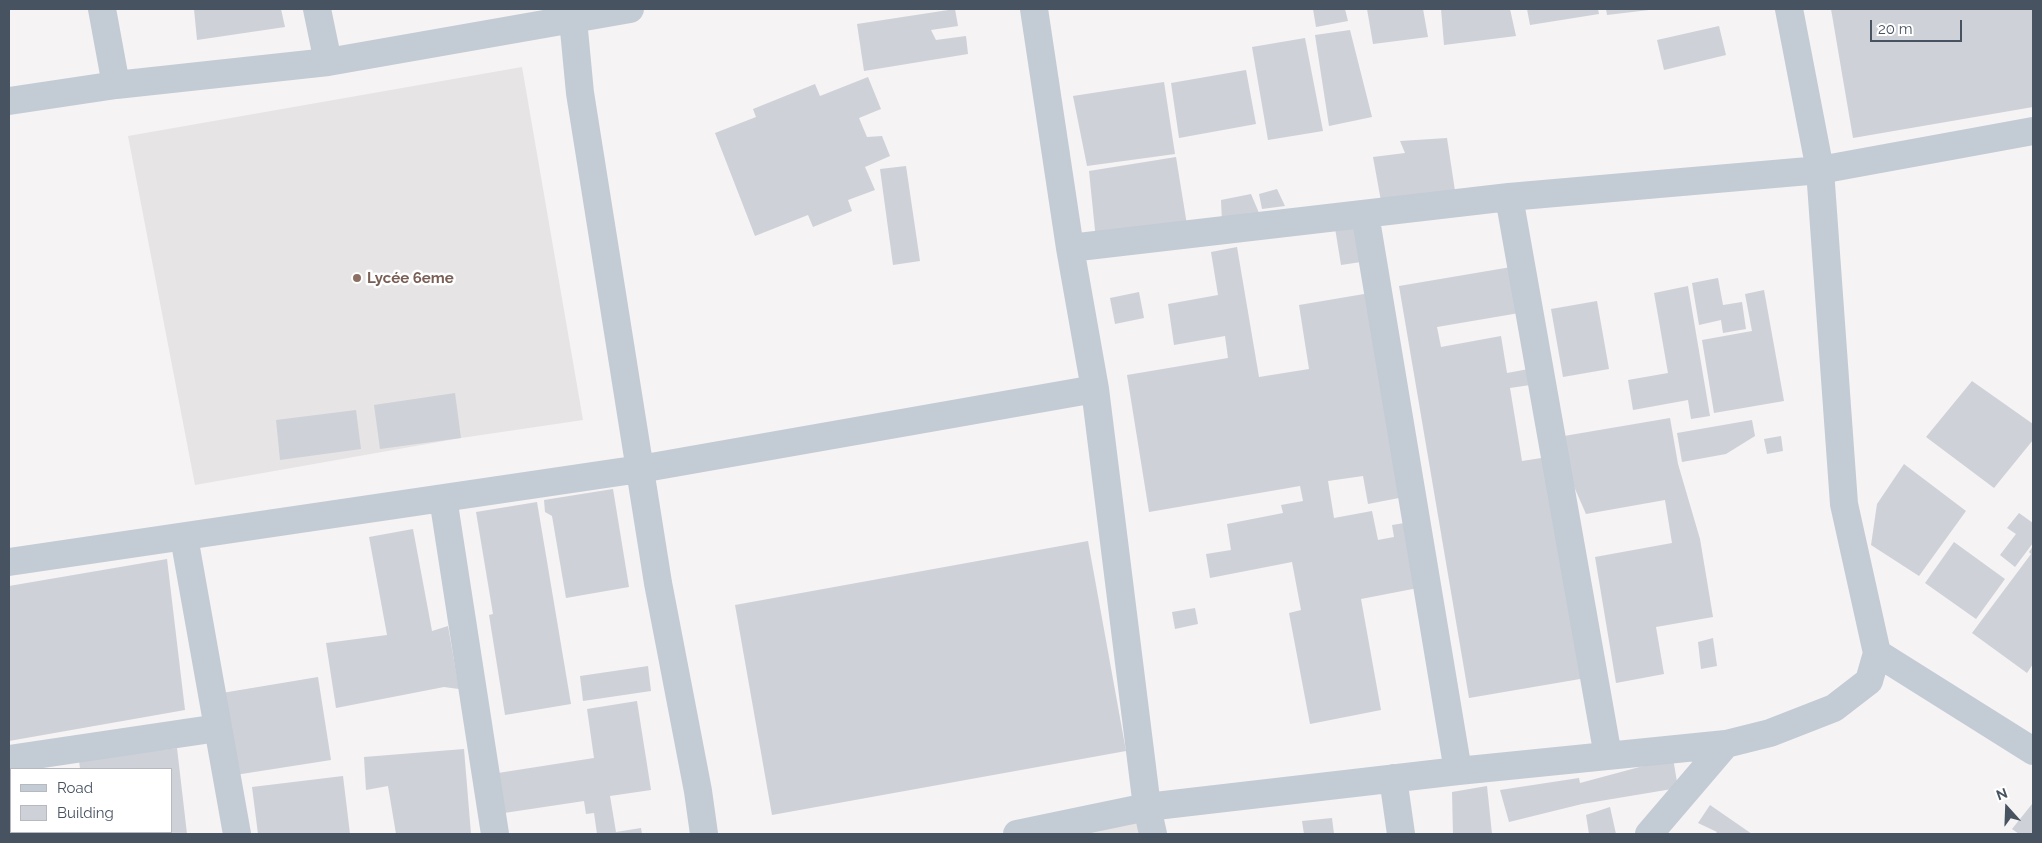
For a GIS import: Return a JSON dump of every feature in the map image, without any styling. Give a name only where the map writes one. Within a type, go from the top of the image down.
[{"type":"street","points":[[102,9],[116,85]]},
{"type":"street","points":[[317,9],[328,62]]},
{"type":"street","points":[[9,101],[116,85],[328,62],[572,14],[630,9]]},
{"type":"street","points":[[1034,9],[1070,248],[1095,389],[1147,807],[1153,834]]},
{"type":"street","points":[[1018,834],[1147,807],[1393,778],[1726,744],[1770,733],[1834,708],[1869,681],[1877,653],[1844,504],[1820,170],[1789,9]]},
{"type":"street","points":[[572,14],[580,93],[658,583],[704,834]]},
{"type":"street","points":[[1070,248],[1509,197],[1820,170],[2033,131]]},
{"type":"street","points":[[1509,197],[1608,756]]},
{"type":"street","points":[[1365,214],[1458,771]]},
{"type":"street","points":[[9,562],[640,468],[1095,389]]},
{"type":"street","points":[[443,498],[495,834]]},
{"type":"street","points":[[184,537],[237,834]]},
{"type":"street","points":[[1877,653],[2033,751]]},
{"type":"street","points":[[9,759],[218,728]]},
{"type":"street","points":[[1649,834],[1726,744]]},
{"type":"street","points":[[1393,778],[1400,834]]},
{"type":"shaded area","name":"Lycée 6eme","points":[[522,67],[583,420],[461,438],[195,485],[128,136]]},
{"type":"shaded area","points":[[1140,816],[1144,834],[1054,834]]},
{"type":"building","points":[[194,9],[281,9],[285,27],[197,40]]},
{"type":"building","points":[[955,9],[958,26],[931,30],[936,40],[966,36],[968,54],[864,71],[857,24]]},
{"type":"building","points":[[1313,9],[1345,9],[1348,21],[1316,27]]},
{"type":"building","points":[[1367,9],[1423,9],[1428,37],[1373,44]]},
{"type":"building","points":[[1441,9],[1510,9],[1516,36],[1444,45]]},
{"type":"building","points":[[1527,9],[1598,9],[1599,14],[1530,25]]},
{"type":"building","points":[[1606,9],[1649,9],[1649,10],[1607,15]]},
{"type":"building","points":[[1831,9],[2033,9],[2033,107],[1853,138]]},
{"type":"building","points":[[1719,26],[1726,55],[1664,70],[1657,40]]},
{"type":"building","points":[[1350,30],[1372,117],[1329,126],[1315,35]]},
{"type":"building","points":[[1305,38],[1323,131],[1268,140],[1252,47]]},
{"type":"building","points":[[1246,70],[1256,124],[1179,138],[1171,83]]},
{"type":"building","points":[[868,77],[881,109],[859,118],[867,137],[882,136],[890,156],[865,167],[875,190],[848,200],[852,211],[813,227],[808,215],[755,236],[715,133],[756,117],[753,109],[815,84],[820,96]]},
{"type":"building","points":[[1164,82],[1175,154],[1087,166],[1073,96]]},
{"type":"building","points":[[1447,138],[1455,191],[1381,201],[1373,157],[1405,153],[1400,141]]},
{"type":"building","points":[[1176,157],[1187,225],[1096,240],[1089,171]]},
{"type":"building","points":[[906,166],[920,261],[893,265],[880,169]]},
{"type":"building","points":[[1277,189],[1285,206],[1262,209],[1259,194]]},
{"type":"building","points":[[1251,194],[1259,213],[1222,222],[1221,200]]},
{"type":"building","points":[[1355,225],[1361,262],[1341,265],[1335,228]]},
{"type":"building","points":[[1237,247],[1259,377],[1309,369],[1299,305],[1370,293],[1404,497],[1368,504],[1363,476],[1328,481],[1334,518],[1372,511],[1378,540],[1394,537],[1392,525],[1411,522],[1423,587],[1361,599],[1381,710],[1310,724],[1289,613],[1301,610],[1292,562],[1210,578],[1206,554],[1231,550],[1227,524],[1283,513],[1281,505],[1303,501],[1300,486],[1149,512],[1127,375],[1228,358],[1225,336],[1174,345],[1168,304],[1218,295],[1211,252]]},
{"type":"building","points":[[1517,266],[1525,312],[1437,327],[1441,347],[1501,336],[1507,373],[1534,368],[1537,384],[1510,388],[1522,461],[1548,457],[1586,678],[1469,698],[1399,286]]},
{"type":"building","points":[[1718,278],[1723,305],[1742,302],[1746,329],[1723,333],[1721,320],[1699,325],[1692,283]]},
{"type":"building","points":[[1688,286],[1710,416],[1691,419],[1688,400],[1633,410],[1628,380],[1668,373],[1654,293]]},
{"type":"building","points":[[1764,290],[1784,401],[1714,413],[1702,340],[1752,331],[1745,294]]},
{"type":"building","points":[[1139,292],[1144,318],[1115,324],[1110,298]]},
{"type":"building","points":[[1597,301],[1609,369],[1563,377],[1551,309]]},
{"type":"building","points":[[1972,381],[2033,424],[2033,440],[1994,488],[1926,437]]},
{"type":"building","points":[[455,393],[461,438],[380,449],[374,405]]},
{"type":"building","points":[[356,410],[361,449],[280,460],[276,420]]},
{"type":"building","points":[[1670,418],[1678,464],[1700,539],[1713,617],[1656,627],[1664,674],[1616,683],[1595,557],[1672,543],[1665,500],[1586,514],[1572,482],[1564,436]]},
{"type":"building","points":[[1752,420],[1755,436],[1726,454],[1682,462],[1677,433]]},
{"type":"building","points":[[1781,436],[1783,451],[1767,454],[1764,439]]},
{"type":"building","points":[[1904,464],[1966,511],[1919,576],[1871,545],[1877,504]]},
{"type":"building","points":[[613,489],[629,587],[566,598],[552,516],[545,512],[544,500]]},
{"type":"building","points":[[537,502],[571,704],[505,715],[489,615],[493,614],[476,512]]},
{"type":"building","points":[[2019,513],[2033,523],[2033,543],[2015,567],[2000,555],[2016,534],[2007,528]]},
{"type":"building","points":[[413,529],[432,631],[448,626],[459,689],[444,687],[336,708],[326,643],[387,635],[369,537]]},
{"type":"building","points":[[1088,541],[1126,751],[772,815],[735,605]]},
{"type":"building","points":[[1954,542],[2005,579],[1976,619],[1925,583]]},
{"type":"building","points":[[2033,546],[2033,664],[2027,673],[1972,633],[2031,554],[2029,552]]},
{"type":"building","points":[[167,559],[185,710],[9,741],[9,586]]},
{"type":"building","points":[[1195,608],[1198,624],[1175,629],[1172,612]]},
{"type":"building","points":[[1713,638],[1717,666],[1701,669],[1698,642]]},
{"type":"building","points":[[648,666],[651,691],[583,701],[580,676]]},
{"type":"building","points":[[318,677],[331,760],[235,775],[222,693]]},
{"type":"building","points":[[637,701],[651,790],[610,796],[616,832],[641,828],[642,834],[597,834],[594,813],[586,814],[584,801],[504,813],[498,773],[594,758],[587,709]]},
{"type":"building","points":[[177,748],[187,834],[88,834],[172,833],[172,768],[80,768],[79,760]]},
{"type":"building","points":[[464,749],[471,834],[396,834],[388,786],[366,790],[364,757]]},
{"type":"building","points":[[1673,758],[1678,788],[1582,804],[1509,822],[1500,790],[1579,778],[1580,783]]},
{"type":"building","points":[[343,776],[350,834],[258,834],[252,787]]},
{"type":"building","points":[[1487,786],[1492,834],[1453,834],[1452,792]]},
{"type":"building","points":[[2032,804],[2033,834],[2019,834],[2012,829]]},
{"type":"building","points":[[1710,805],[1752,834],[1715,834],[1717,832],[1698,823]]},
{"type":"building","points":[[9,807],[10,833],[44,834],[9,834]]},
{"type":"building","points":[[1610,807],[1616,834],[1589,834],[1586,815]]},
{"type":"building","points":[[1332,818],[1334,834],[1304,834],[1302,821]]},
{"type":"place","name":"Lycée 6eme","points":[[357,278]]}]
